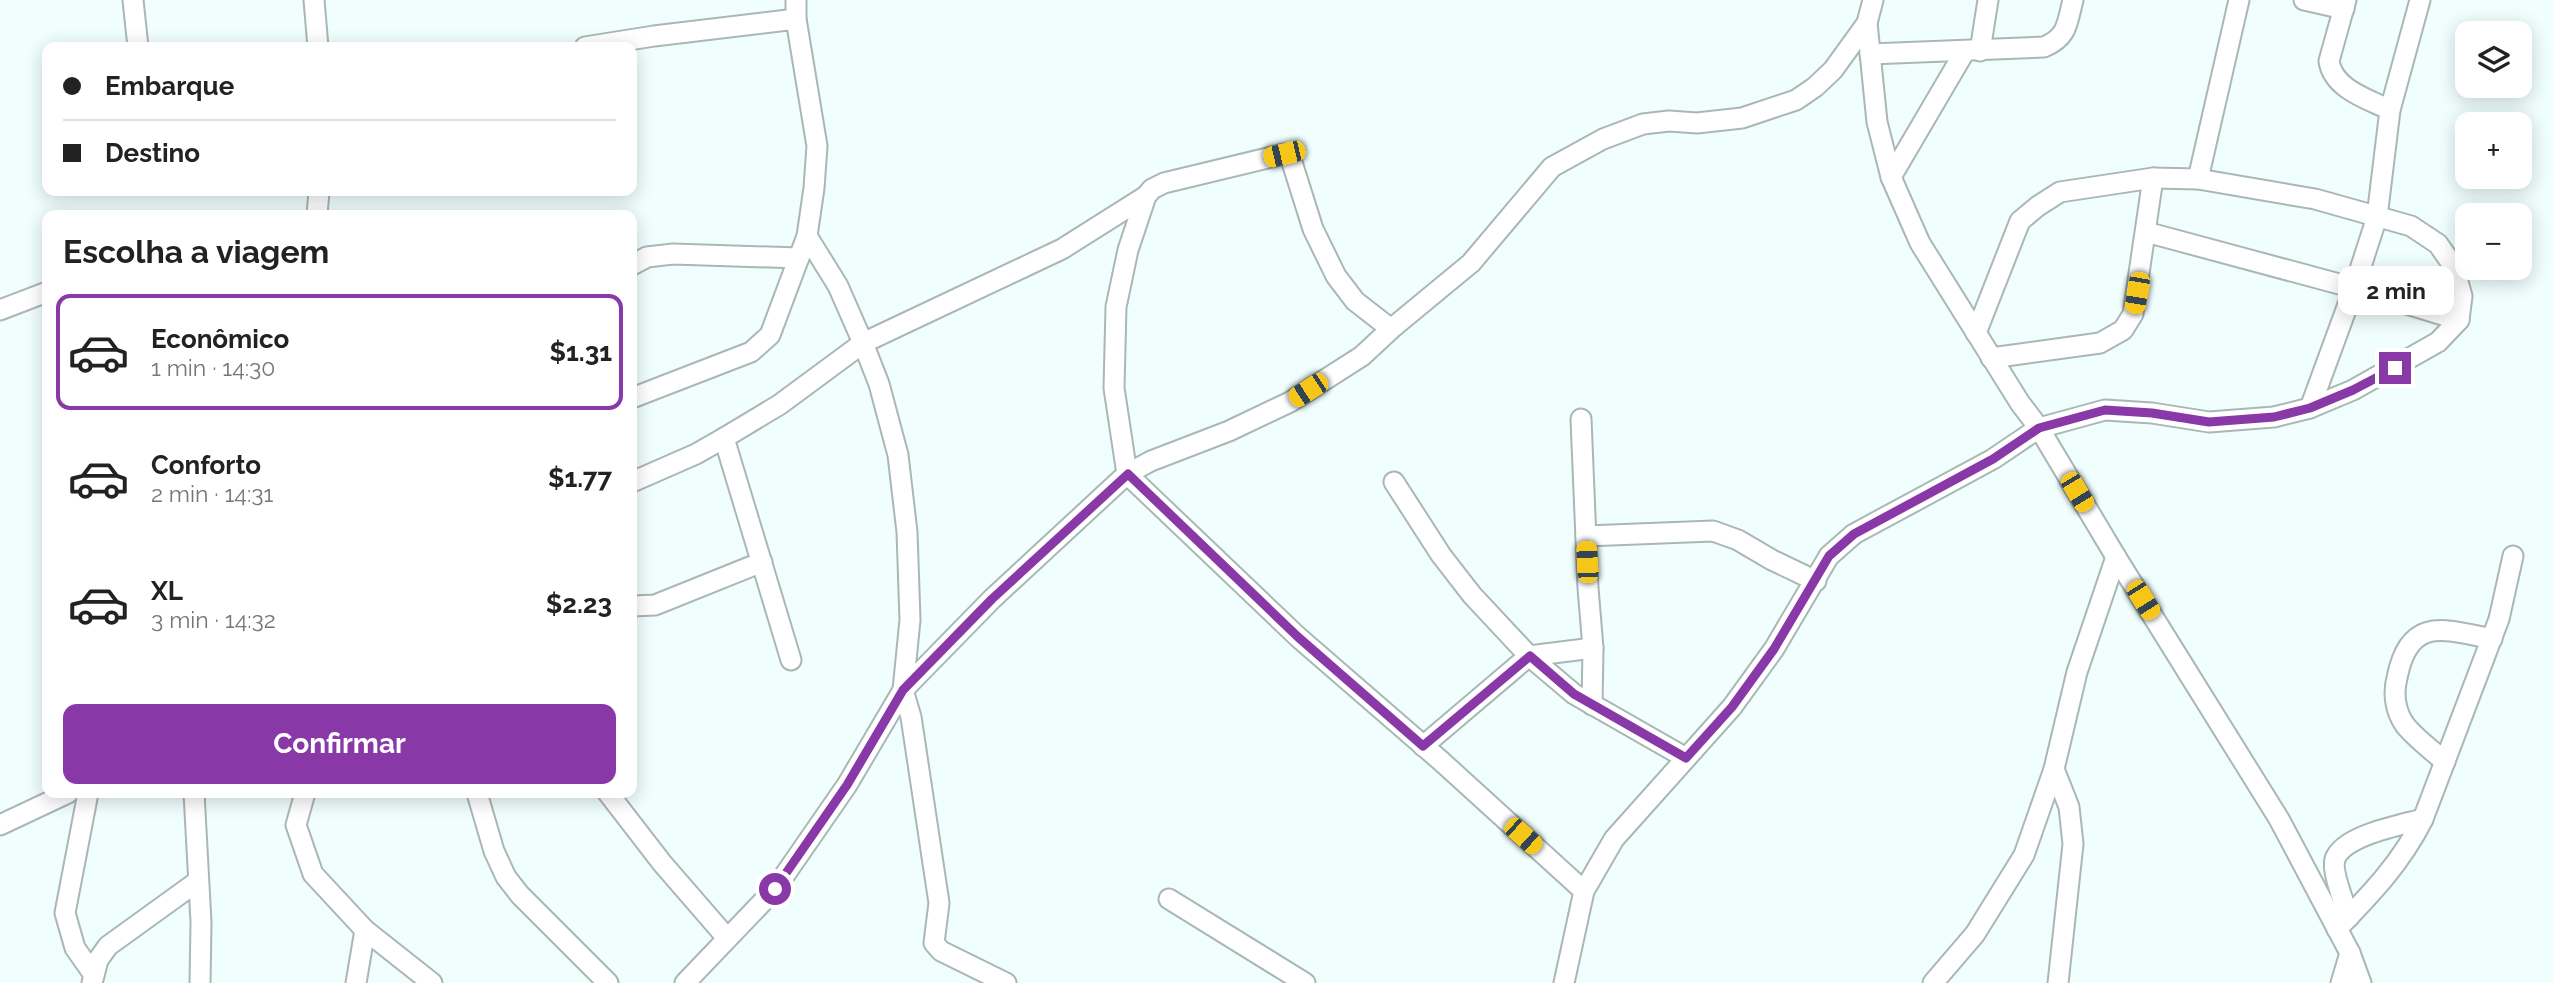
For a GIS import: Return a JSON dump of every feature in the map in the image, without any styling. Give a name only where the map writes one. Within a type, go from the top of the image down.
[{"type":"street","points":[[133,0],[137,42]]},
{"type":"street","points":[[314,0],[318,42]]},
{"type":"street","points":[[1873,0],[1867,23],[1877,122],[1891,177],[1920,243],[2020,403],[2039,428],[2343,923]]},
{"type":"street","points":[[1891,177],[1972,51],[1988,0]]},
{"type":"street","points":[[1870,54],[2044,47],[2058,41],[2066,28],[2073,0]]},
{"type":"street","points":[[2197,180],[2239,0]]},
{"type":"street","points":[[2304,0],[2345,4],[2329,61],[2330,67],[2342,84],[2390,110]]},
{"type":"street","points":[[2310,408],[2377,217],[2390,110],[2420,0]]},
{"type":"street","points":[[616,42],[796,9],[817,146],[807,236],[770,335],[751,352],[637,396]]},
{"type":"street","points":[[685,983],[775,889],[847,785],[903,690],[992,599],[1128,474],[1151,461],[1229,431],[1290,402],[1362,356],[1471,263],[1552,167],[1603,139],[1643,124],[1742,118],[1796,100],[1815,88],[1833,70],[1867,23]]},
{"type":"street","points":[[637,480],[696,454],[779,405],[863,343],[1062,249],[1146,196],[1152,189],[1164,183],[1284,154],[1290,156],[1313,229],[1336,276],[1355,302],[1391,329]]},
{"type":"street","points":[[1992,358],[2100,343],[2123,330],[2133,314],[2153,178]]},
{"type":"street","points":[[1564,983],[1584,891],[1614,839],[1732,707],[1774,649],[1829,556],[1854,534],[1993,459],[2039,428],[2105,410],[2152,413],[2209,422],[2274,417],[2310,408],[2353,390],[2416,357],[2438,342],[2459,320],[2462,296],[2454,267],[2438,244],[2411,226],[2315,199],[2197,180],[2153,178],[2060,192],[2038,205],[2020,221],[1976,333]]},
{"type":"street","points":[[1146,196],[1128,250],[1116,307],[1114,388],[1128,474],[1298,637],[1584,891]]},
{"type":"street","points":[[2146,232],[2354,288],[2459,320]]},
{"type":"street","points":[[807,236],[838,286],[863,343],[879,384],[898,455],[907,532],[910,620],[903,690],[911,717],[939,903],[934,943],[941,951],[1006,983]]},
{"type":"street","points":[[637,262],[647,257],[673,254],[799,258]]},
{"type":"street","points":[[0,310],[42,294]]},
{"type":"street","points":[[1581,419],[1593,649],[1592,705]]},
{"type":"street","points":[[724,438],[791,660]]},
{"type":"street","points":[[1394,482],[1441,555],[1472,596],[1530,656],[1574,694],[1686,758]]},
{"type":"street","points":[[1586,536],[1713,531],[1738,540],[1816,581]]},
{"type":"street","points":[[2343,923],[2396,866],[2423,819],[2499,619],[2513,556]]},
{"type":"street","points":[[1933,983],[1975,934],[2024,855],[2054,769],[2077,672],[2116,557]]},
{"type":"street","points":[[637,606],[655,605],[762,562]]},
{"type":"street","points":[[2445,762],[2405,725],[2398,710],[2395,696],[2401,656],[2410,642],[2423,634],[2445,629],[2492,639]]},
{"type":"street","points":[[1423,746],[1530,656],[1593,649]]},
{"type":"street","points":[[2054,769],[2069,807],[2073,844],[2058,983]]},
{"type":"street","points":[[0,825],[57,798]]},
{"type":"street","points":[[87,798],[65,913],[75,948],[93,979]]},
{"type":"street","points":[[194,798],[201,983]]},
{"type":"street","points":[[304,798],[296,825],[313,874],[365,930],[432,983]]},
{"type":"street","points":[[478,798],[494,851],[506,877],[520,895],[608,983]]},
{"type":"street","points":[[612,798],[662,863],[727,938]]},
{"type":"street","points":[[2361,983],[2343,923],[2335,858],[2348,844],[2372,833],[2423,819]]},
{"type":"street","points":[[93,979],[98,960],[107,946],[198,881]]},
{"type":"street","points":[[1169,899],[1305,983]]},
{"type":"street","points":[[356,983],[365,930]]},
{"type":"street","points":[[2341,983],[2350,953]]},
{"type":"route","points":[[775,889],[847,785],[903,690],[992,599],[1128,474],[1298,637],[1423,746],[1530,656],[1574,694],[1686,758],[1732,707],[1774,649],[1829,556],[1854,534],[1993,459],[2039,428],[2105,410],[2152,413],[2209,422],[2274,417],[2310,408],[2395,368]]}]
